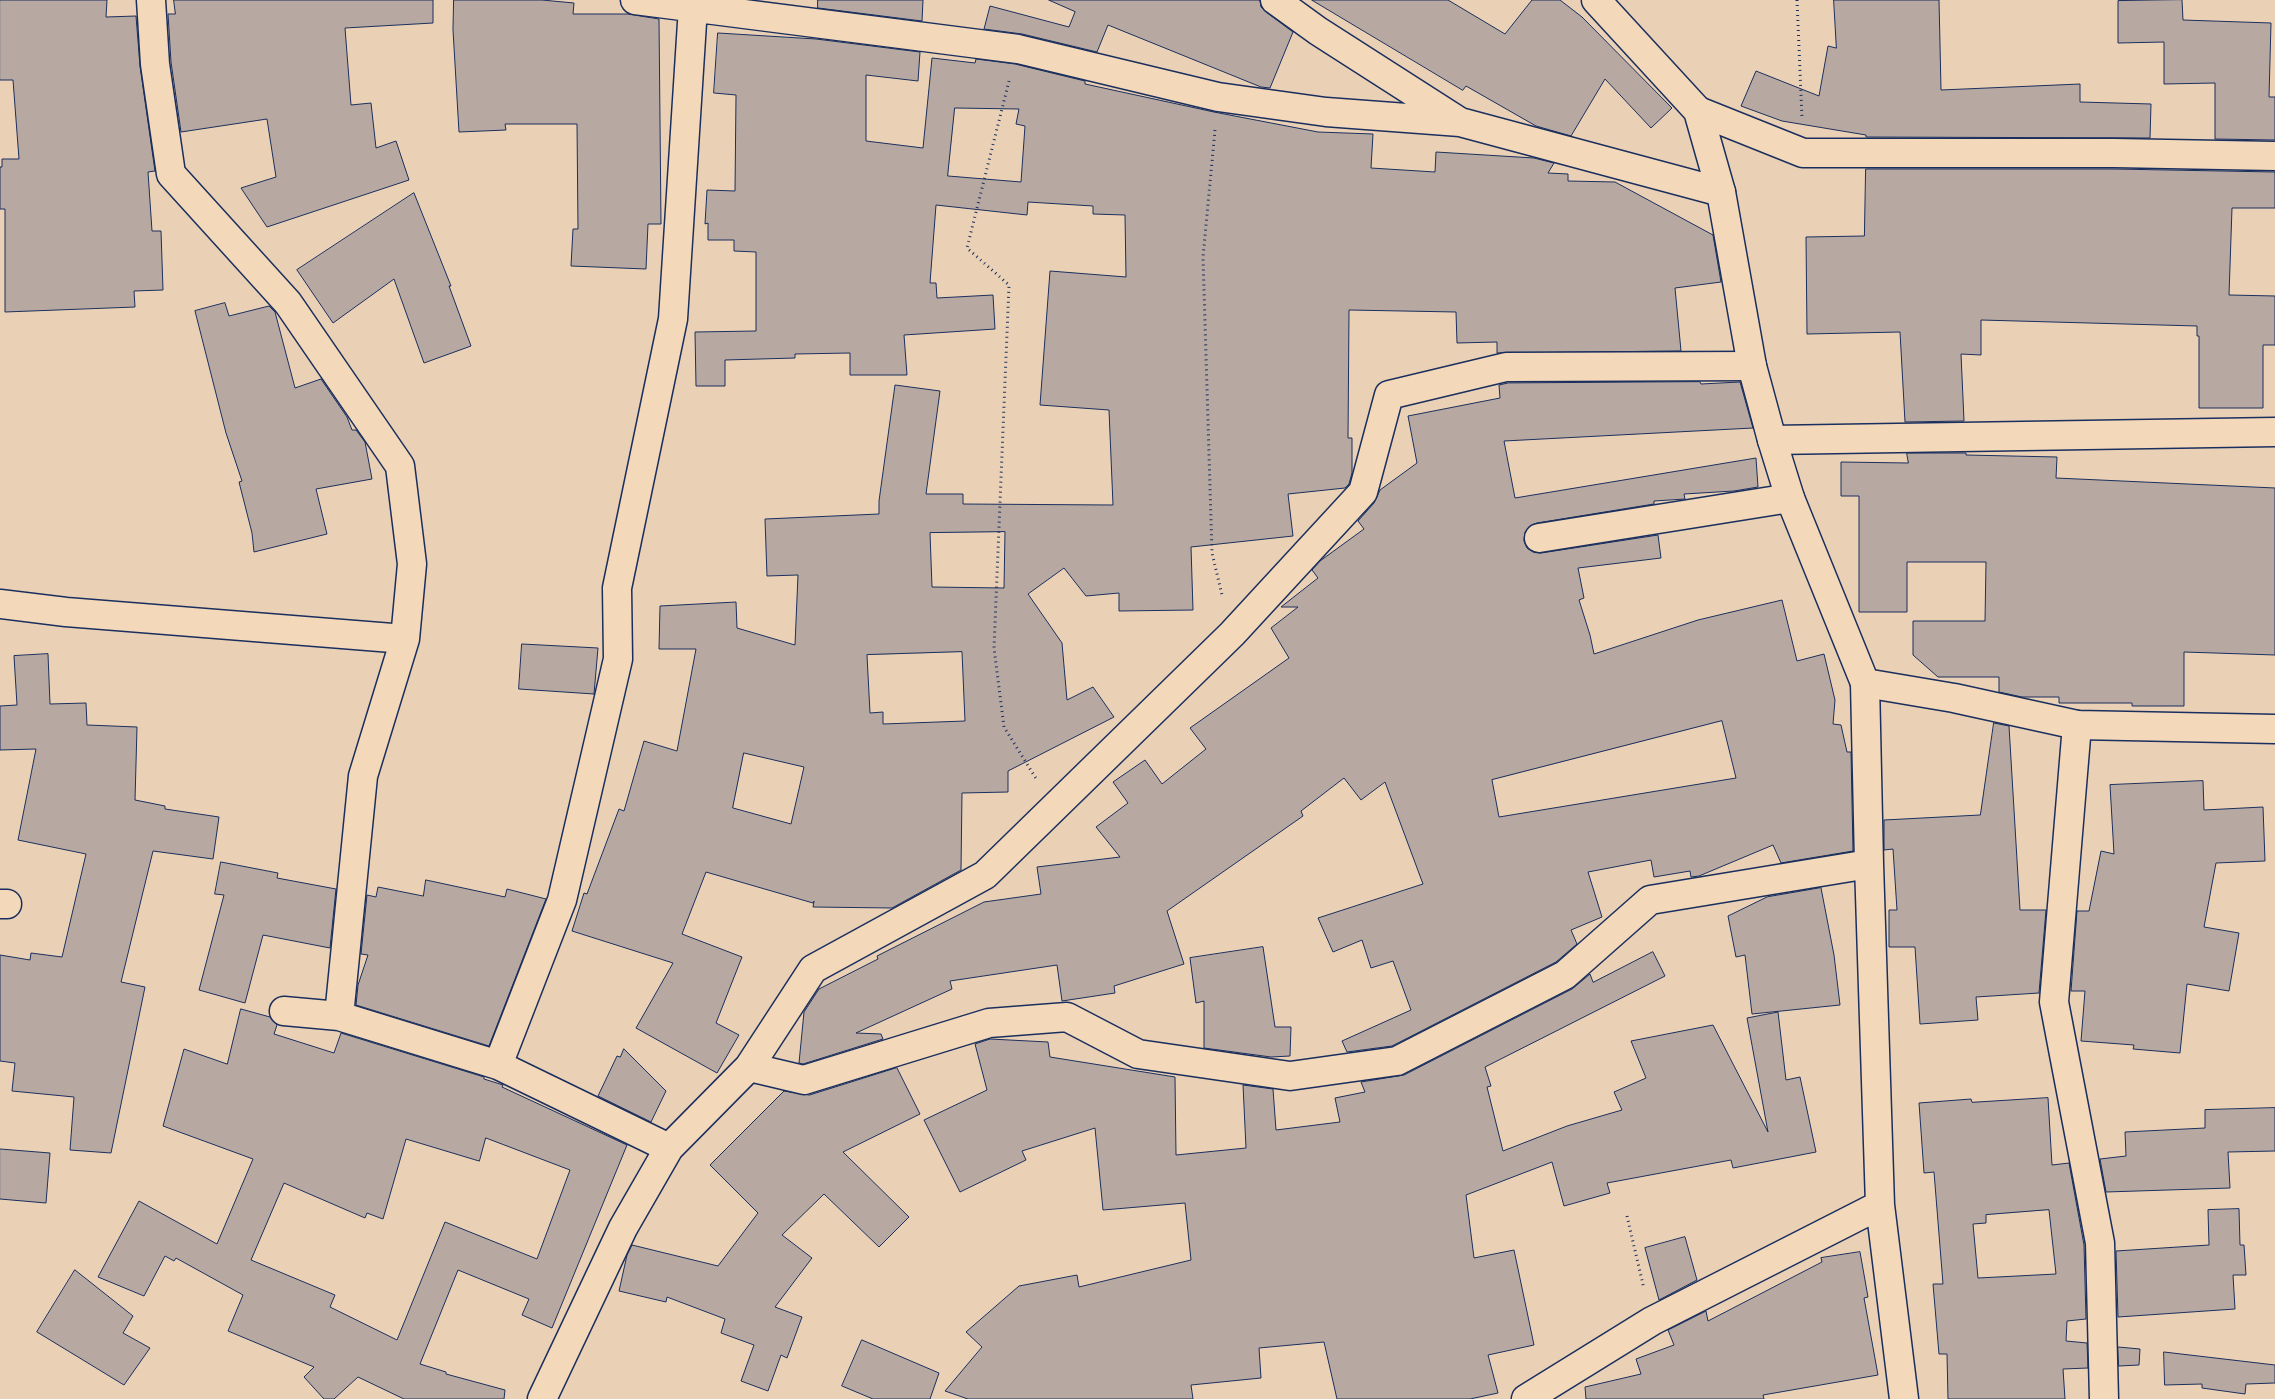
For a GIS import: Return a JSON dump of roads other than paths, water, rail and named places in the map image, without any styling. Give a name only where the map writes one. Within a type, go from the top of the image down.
[{"type":"street","points":[[151,0],[155,64],[171,174],[288,303],[400,466],[412,564],[405,640],[363,776],[339,1016]]},
{"type":"street","points":[[635,0],[1018,49],[1218,97],[1326,112],[1460,122],[1721,192]]},
{"type":"street","points":[[1275,0],[1318,31],[1460,122]]},
{"type":"street","points":[[1596,0],[1698,111],[1803,153],[2114,153],[2275,156]]},
{"type":"street","points":[[498,1065],[562,900],[618,659],[617,588],[672,319],[693,8]]},
{"type":"street","points":[[1698,111],[1721,192],[1752,366],[1772,440],[1790,498],[1865,683],[1880,1205],[1904,1399]]},
{"type":"street","points":[[542,1399],[623,1228],[669,1148],[749,1067],[813,969],[985,875],[1232,634],[1363,492],[1389,394],[1506,367],[1752,366]]},
{"type":"street","points":[[1772,440],[2275,432]]},
{"type":"street","points":[[1539,538],[1790,498]]},
{"type":"street","points":[[0,604],[66,612],[405,640]]},
{"type":"street","points":[[1865,683],[1954,698],[2077,725],[2275,729]]},
{"type":"street","points":[[2077,725],[2054,1002],[2100,1243],[2104,1399]]},
{"type":"street","points":[[749,1067],[804,1080],[989,1023],[1066,1017],[1138,1054],[1290,1076],[1397,1061],[1565,975],[1650,900],[1869,864]]},
{"type":"street","points":[[284,1011],[339,1016],[498,1065],[669,1148]]},
{"type":"street","points":[[1526,1399],[1652,1321],[1880,1205]]}]
